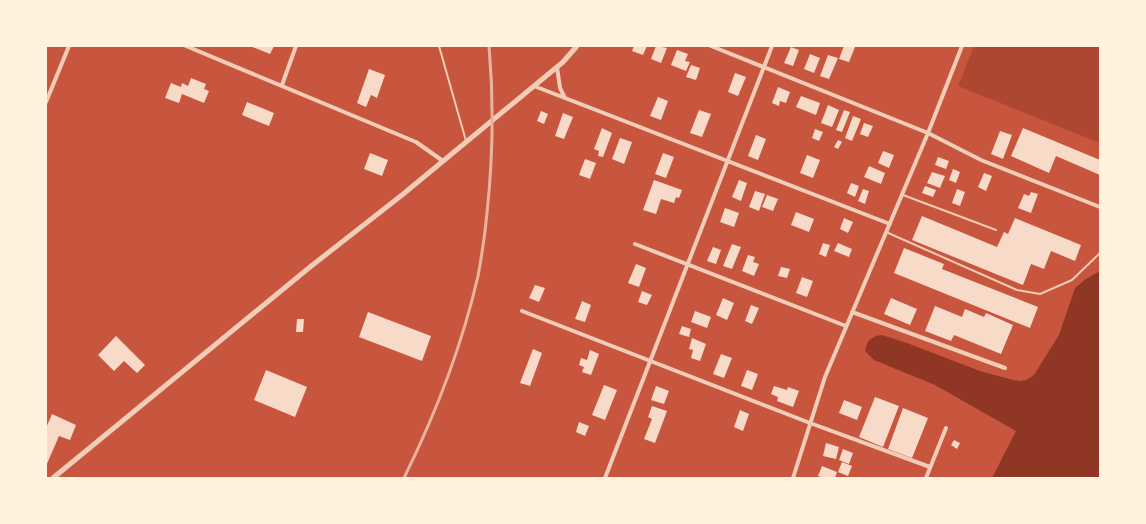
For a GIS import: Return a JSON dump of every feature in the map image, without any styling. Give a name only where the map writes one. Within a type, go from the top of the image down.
[{"type":"street","points":[[46,102],[69,46]]},
{"type":"street","points":[[186,46],[416,142],[443,161]]},
{"type":"street","points":[[282,85],[296,46]]},
{"type":"street","points":[[53,478],[310,267],[402,195],[557,67],[577,46]]},
{"type":"street","points":[[711,46],[928,132],[982,160],[1100,207]]},
{"type":"street","points":[[605,478],[772,46]]},
{"type":"street","points":[[793,478],[824,377],[890,224],[962,46]]},
{"type":"street","points":[[557,67],[560,88],[565,98]]},
{"type":"street","points":[[534,86],[890,224]]},
{"type":"street","points":[[635,244],[846,326]]},
{"type":"street","points":[[522,311],[810,423],[930,467]]},
{"type":"street","points":[[852,312],[1005,368]]},
{"type":"street","points":[[926,478],[946,428]]},
{"type":"lane","points":[[438,46],[466,142]]},
{"type":"lane","points":[[902,194],[996,230]]},
{"type":"lane","points":[[886,232],[1017,290],[1040,294],[1072,280],[1100,252]]},
{"type":"shaded area","points":[[974,46],[1100,46],[1100,143],[958,86]]},
{"type":"shaded area","points":[[1100,271],[1100,478],[992,478],[1016,431],[935,385],[874,360],[865,351],[869,340],[876,336],[882,335],[980,371],[1013,380],[1026,380],[1034,375],[1059,335],[1075,288],[1086,279]]},
{"type":"building","points":[[250,46],[274,46],[270,54]]},
{"type":"building","points":[[634,46],[647,46],[643,55],[632,51]]},
{"type":"building","points":[[656,46],[667,48],[661,63],[651,59]]},
{"type":"building","points":[[844,46],[855,47],[849,62],[839,59]]},
{"type":"building","points":[[791,47],[799,50],[793,66],[784,63]]},
{"type":"building","points":[[677,50],[688,54],[685,61],[690,62],[686,71],[671,65]]},
{"type":"building","points":[[810,54],[820,58],[814,73],[804,69]]},
{"type":"building","points":[[828,55],[838,58],[829,79],[820,76]]},
{"type":"building","points":[[691,65],[700,68],[696,80],[686,77]]},
{"type":"building","points":[[369,69],[385,75],[377,98],[371,95],[366,107],[357,103]]},
{"type":"building","points":[[735,73],[746,77],[738,96],[728,92]]},
{"type":"building","points":[[191,78],[206,84],[204,89],[209,91],[204,103],[182,94],[179,103],[165,98],[171,83],[181,87],[182,83],[188,86]]},
{"type":"building","points":[[778,87],[790,92],[786,103],[780,101],[779,106],[772,103]]},
{"type":"building","points":[[801,96],[820,103],[816,115],[796,107]]},
{"type":"building","points":[[658,97],[668,101],[661,120],[650,116]]},
{"type":"building","points":[[247,102],[274,113],[269,126],[242,115]]},
{"type":"building","points":[[828,105],[839,110],[832,127],[821,123]]},
{"type":"building","points":[[699,110],[711,114],[702,137],[690,133]]},
{"type":"building","points":[[844,110],[850,112],[842,132],[836,130]]},
{"type":"building","points":[[541,111],[548,114],[544,124],[537,121]]},
{"type":"building","points":[[563,113],[573,117],[564,139],[555,136]]},
{"type":"building","points":[[853,116],[861,119],[852,141],[845,138]]},
{"type":"building","points":[[864,123],[873,126],[868,137],[860,134]]},
{"type":"building","points":[[602,128],[612,133],[603,157],[598,156],[599,151],[594,149]]},
{"type":"building","points":[[1023,128],[1100,160],[1100,175],[1056,156],[1049,173],[1011,156]]},
{"type":"building","points":[[815,129],[823,132],[819,141],[812,138]]},
{"type":"building","points":[[1000,131],[1012,135],[1003,159],[991,154]]},
{"type":"building","points":[[756,135],[766,139],[758,160],[748,156]]},
{"type":"building","points":[[620,138],[632,142],[624,164],[612,159]]},
{"type":"building","points":[[838,140],[842,142],[838,149],[834,147]]},
{"type":"building","points":[[883,151],[894,155],[889,168],[878,163]]},
{"type":"building","points":[[370,153],[388,160],[382,176],[364,169]]},
{"type":"building","points":[[663,153],[674,157],[666,178],[655,174]]},
{"type":"building","points":[[807,155],[820,160],[813,178],[800,173]]},
{"type":"building","points":[[938,157],[949,161],[946,169],[935,165]]},
{"type":"building","points":[[585,159],[596,163],[590,179],[579,175]]},
{"type":"building","points":[[869,166],[885,173],[881,184],[864,177]]},
{"type":"building","points":[[953,169],[960,172],[956,183],[949,180]]},
{"type":"building","points":[[932,172],[945,176],[940,188],[927,183]]},
{"type":"building","points":[[984,173],[992,176],[986,191],[978,187]]},
{"type":"building","points":[[654,180],[682,190],[679,198],[676,197],[674,203],[661,199],[656,214],[643,210]]},
{"type":"building","points":[[739,180],[747,183],[741,201],[732,197]]},
{"type":"building","points":[[851,183],[859,186],[855,197],[847,193]]},
{"type":"building","points":[[925,186],[936,190],[933,197],[922,193]]},
{"type":"building","points":[[863,189],[869,191],[865,204],[858,201]]},
{"type":"building","points":[[957,189],[965,192],[960,206],[952,203]]},
{"type":"building","points":[[755,191],[765,194],[759,211],[749,207]]},
{"type":"building","points":[[1031,192],[1038,194],[1031,213],[1018,208],[1024,194],[1029,196]]},
{"type":"building","points":[[767,195],[778,199],[773,211],[762,207]]},
{"type":"building","points":[[725,208],[739,213],[734,227],[720,222]]},
{"type":"building","points":[[796,212],[814,219],[809,232],[791,225]]},
{"type":"building","points":[[922,216],[997,247],[1004,232],[1008,234],[1015,218],[1081,245],[1075,261],[1051,251],[1044,269],[1031,264],[1023,285],[912,240]]},
{"type":"building","points":[[844,218],[853,222],[848,233],[840,229]]},
{"type":"building","points":[[823,243],[830,245],[826,257],[819,254]]},
{"type":"building","points":[[838,243],[852,249],[849,257],[834,251]]},
{"type":"building","points":[[732,244],[741,247],[732,269],[723,266]]},
{"type":"building","points":[[713,247],[721,250],[716,264],[707,261]]},
{"type":"building","points":[[904,248],[944,264],[942,269],[1038,307],[1030,328],[894,273]]},
{"type":"building","points":[[748,255],[755,257],[753,262],[759,264],[754,276],[742,271]]},
{"type":"building","points":[[636,264],[646,268],[639,287],[628,283]]},
{"type":"building","points":[[781,267],[790,269],[787,278],[778,276]]},
{"type":"building","points":[[802,277],[813,281],[807,297],[796,293]]},
{"type":"building","points":[[535,285],[545,288],[539,302],[529,298]]},
{"type":"building","points":[[642,291],[652,295],[647,305],[638,302]]},
{"type":"building","points":[[723,298],[734,303],[727,320],[716,315]]},
{"type":"building","points":[[891,298],[917,309],[910,325],[884,314]]},
{"type":"building","points":[[582,301],[591,305],[585,322],[575,319]]},
{"type":"building","points":[[751,305],[759,308],[752,324],[745,321]]},
{"type":"building","points":[[935,306],[962,317],[965,309],[984,317],[986,313],[1013,325],[1001,354],[954,335],[951,341],[925,331]]},
{"type":"building","points":[[695,311],[711,317],[707,328],[691,322]]},
{"type":"building","points":[[368,312],[431,336],[422,361],[359,337]]},
{"type":"building","points":[[297,319],[304,319],[303,332],[296,332]]},
{"type":"building","points":[[682,326],[691,329],[689,337],[679,334]]},
{"type":"building","points":[[116,336],[145,365],[137,373],[124,361],[114,371],[98,355]]},
{"type":"building","points":[[692,338],[706,344],[700,361],[691,358],[693,350],[689,349]]},
{"type":"building","points":[[533,349],[542,353],[530,386],[520,383]]},
{"type":"building","points":[[590,350],[599,354],[591,375],[582,372],[584,367],[579,365],[581,358],[587,360]]},
{"type":"building","points":[[721,354],[732,358],[724,378],[713,374]]},
{"type":"building","points":[[266,370],[307,387],[295,417],[254,400]]},
{"type":"building","points":[[747,370],[758,374],[752,390],[741,386]]},
{"type":"building","points":[[604,385],[617,390],[605,420],[592,415]]},
{"type":"building","points":[[656,386],[669,391],[664,404],[651,400]]},
{"type":"building","points":[[774,386],[787,390],[788,387],[799,391],[793,407],[777,401],[778,397],[771,394]]},
{"type":"building","points":[[875,397],[899,406],[883,447],[859,437]]},
{"type":"building","points":[[844,400],[862,407],[857,420],[839,413]]},
{"type":"building","points":[[652,406],[667,411],[655,443],[644,439],[652,419],[648,417]]},
{"type":"building","points":[[903,408],[928,418],[912,458],[888,449]]},
{"type":"building","points":[[740,410],[749,414],[743,431],[734,427]]},
{"type":"building","points":[[52,414],[76,425],[70,440],[59,436],[46,466],[46,428]]},
{"type":"building","points":[[579,422],[589,426],[585,436],[576,432]]},
{"type":"building","points":[[954,440],[960,443],[957,449],[951,445]]},
{"type":"building","points":[[826,443],[839,447],[836,459],[823,456]]},
{"type":"building","points":[[843,449],[853,453],[849,464],[839,460]]},
{"type":"building","points":[[842,462],[852,466],[848,476],[838,472]]},
{"type":"building","points":[[822,466],[837,472],[835,478],[824,478],[818,476]]},
{"type":"railway","points":[[404,478],[427,429],[447,379],[472,302],[478,276],[486,221],[492,150],[492,88],[489,46]]}]
